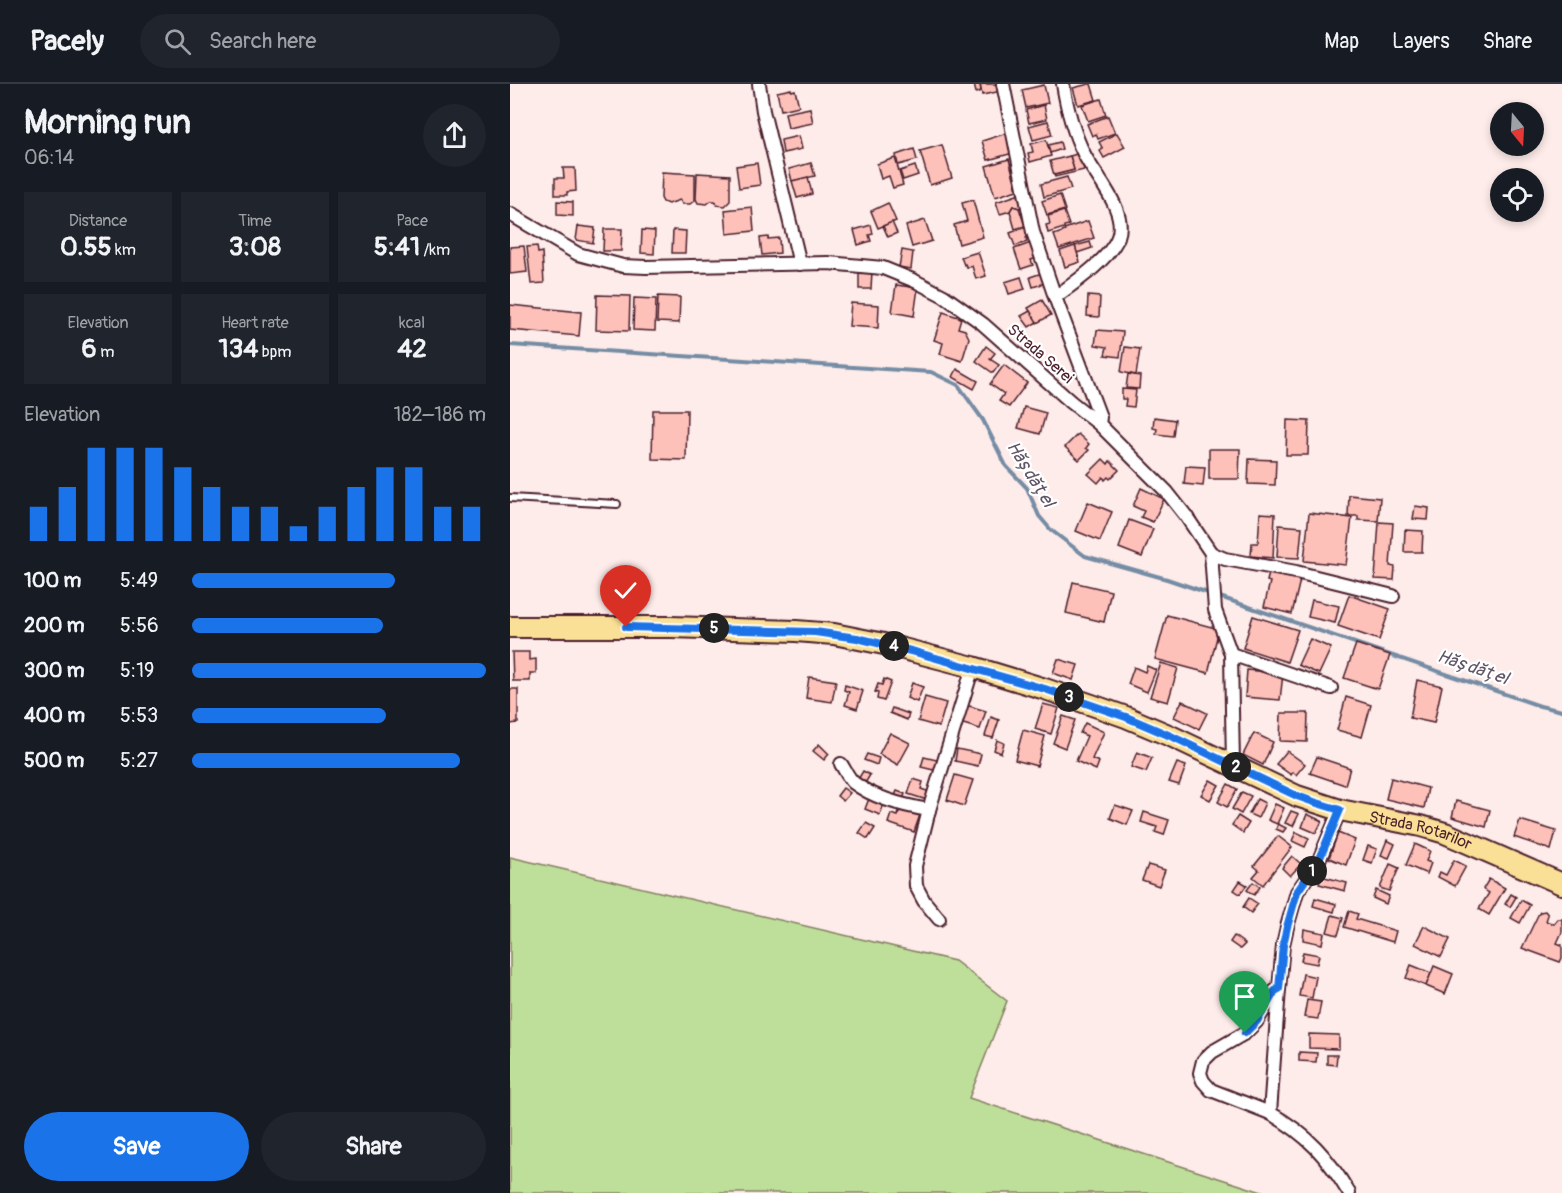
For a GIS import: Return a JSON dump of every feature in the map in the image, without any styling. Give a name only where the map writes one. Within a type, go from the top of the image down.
[{"type":"main road","name":"Strada Rotarilor","points":[[510,627],[671,627],[815,632],[884,644],[973,667],[1126,717],[1297,796],[1340,810],[1413,824],[1445,833],[1562,884]]},
{"type":"street","points":[[759,84],[763,111],[800,264]]},
{"type":"street","name":"Strada Serei","points":[[1003,84],[1033,232],[1100,417],[1099,424]]},
{"type":"street","points":[[1055,297],[1082,277],[1106,254],[1119,235],[1119,222],[1112,200],[1084,155],[1067,110],[1064,84]]},
{"type":"street","name":"Strada Serei","points":[[510,214],[578,254],[623,266],[828,263],[884,268],[944,296],[983,324],[1099,424],[1167,492],[1210,553],[1215,610],[1231,654],[1233,765]]},
{"type":"street","points":[[1071,402],[1091,393]]},
{"type":"street","points":[[1210,553],[1225,559],[1296,572],[1393,596]]},
{"type":"street","points":[[1231,654],[1331,688]]},
{"type":"street","points":[[939,919],[924,901],[916,886],[915,866],[929,810],[973,667]]},
{"type":"street","points":[[841,764],[853,782],[880,797],[929,810]]},
{"type":"street","points":[[1270,1113],[1283,945],[1287,927],[1297,892],[1319,860],[1340,810]]},
{"type":"street","points":[[1279,989],[1275,991],[1257,1021],[1245,1033],[1212,1052],[1203,1061],[1200,1073],[1203,1081],[1211,1090],[1270,1113],[1293,1126],[1313,1143],[1337,1173],[1349,1193]]},
{"type":"lane","points":[[510,498],[617,504]]},
{"type":"green space","points":[[510,857],[955,961],[1007,1001],[969,1098],[1265,1193],[510,1193]]},
{"type":"building","points":[[974,84],[980,84],[981,91],[976,93]]},
{"type":"building","points":[[980,84],[1000,84],[1002,91],[982,95]]},
{"type":"building","points":[[1091,84],[1096,100],[1078,105],[1073,88]]},
{"type":"building","points":[[1044,85],[1048,103],[1026,108],[1022,90]]},
{"type":"building","points":[[791,89],[791,91],[795,90],[799,106],[781,110],[777,92]]},
{"type":"building","points":[[1101,99],[1106,115],[1088,121],[1082,105]]},
{"type":"building","points":[[1044,105],[1047,119],[1029,123],[1026,110]]},
{"type":"building","points":[[810,108],[813,123],[788,128],[785,113]]},
{"type":"building","points":[[1108,116],[1115,133],[1098,139],[1096,134],[1092,136],[1087,124]]},
{"type":"building","points":[[1048,121],[1052,135],[1033,140],[1029,126]]},
{"type":"building","points":[[1007,133],[1013,153],[988,160],[982,141]]},
{"type":"building","points":[[1117,133],[1125,147],[1104,158],[1099,142]]},
{"type":"building","points":[[799,136],[802,149],[783,153],[781,140]]},
{"type":"building","points":[[1046,140],[1051,156],[1030,162],[1028,153],[1033,152],[1031,144]]},
{"type":"building","points":[[1060,142],[1062,149],[1050,153],[1048,145]]},
{"type":"building","points":[[942,145],[952,178],[930,185],[920,151]]},
{"type":"building","points":[[914,149],[917,160],[898,165],[896,155]]},
{"type":"building","points":[[1080,153],[1084,170],[1055,177],[1054,175],[1074,170],[1070,156]]},
{"type":"building","points":[[1070,156],[1074,170],[1054,175],[1050,161]]},
{"type":"building","points":[[895,158],[903,185],[893,188],[889,176],[881,179],[877,164]]},
{"type":"building","points":[[1009,159],[1017,190],[995,197],[986,166]]},
{"type":"building","points":[[757,163],[760,185],[739,188],[736,166]]},
{"type":"building","points":[[811,163],[815,176],[792,181],[789,169]]},
{"type":"building","points":[[915,166],[918,175],[903,180],[900,171]]},
{"type":"building","points":[[563,168],[575,168],[576,191],[567,192],[567,195],[555,195],[555,178],[564,178]]},
{"type":"building","points":[[662,172],[695,174],[695,200],[690,204],[682,204],[680,200],[668,204],[663,202],[661,198]]},
{"type":"building","points":[[697,173],[730,175],[730,201],[725,206],[717,205],[715,201],[707,204],[698,203],[696,199]]},
{"type":"building","points":[[808,177],[812,194],[797,198],[792,181]]},
{"type":"building","points":[[1067,177],[1071,189],[1044,197],[1041,184]]},
{"type":"building","points":[[1020,194],[1024,206],[1019,208],[1013,206],[1010,211],[1000,214],[996,202]]},
{"type":"building","points":[[1060,195],[1065,210],[1047,215],[1042,201]]},
{"type":"building","points":[[973,200],[983,237],[959,244],[954,225],[967,221],[962,203]]},
{"type":"building","points":[[557,201],[573,202],[573,216],[557,215]]},
{"type":"building","points":[[888,203],[896,221],[878,228],[871,211]]},
{"type":"building","points":[[1013,206],[1019,208],[1025,226],[1015,229],[1010,211]]},
{"type":"building","points":[[752,207],[754,231],[727,234],[725,210]]},
{"type":"building","points":[[1064,211],[1069,225],[1048,233],[1046,225],[1050,224],[1048,216]]},
{"type":"building","points":[[925,220],[932,241],[912,247],[906,226]]},
{"type":"building","points":[[1088,221],[1094,238],[1059,249],[1054,235]]},
{"type":"building","points":[[892,222],[897,233],[888,237],[883,226]]},
{"type":"building","points":[[871,225],[873,234],[869,235],[871,241],[858,245],[854,230]]},
{"type":"building","points":[[578,226],[595,228],[593,243],[576,240]]},
{"type":"building","points":[[1026,227],[1029,237],[1026,238],[1027,242],[1015,246],[1010,233]]},
{"type":"building","points":[[604,229],[622,229],[621,251],[603,251]]},
{"type":"building","points":[[642,230],[655,231],[654,254],[641,253]]},
{"type":"building","points":[[673,230],[686,231],[685,253],[672,253]]},
{"type":"building","points":[[768,237],[768,239],[779,238],[780,253],[762,255],[760,238]]},
{"type":"building","points":[[1090,242],[1092,248],[1077,253],[1075,246]]},
{"type":"building","points":[[1031,243],[1037,258],[1031,260],[1033,265],[1021,269],[1014,249]]},
{"type":"building","points":[[524,246],[527,272],[510,274],[510,247]]},
{"type":"building","points":[[537,246],[538,253],[542,252],[544,283],[531,284],[527,247]]},
{"type":"building","points":[[1075,246],[1080,262],[1065,267],[1060,251]]},
{"type":"building","points":[[902,250],[913,252],[911,269],[899,267]]},
{"type":"building","points":[[978,252],[986,276],[976,279],[972,266],[967,268],[961,257]]},
{"type":"building","points":[[859,270],[872,271],[871,289],[859,289]]},
{"type":"building","points":[[1042,273],[1045,283],[1033,287],[1030,277]]},
{"type":"building","points":[[1021,277],[1025,289],[1009,294],[1005,282]]},
{"type":"building","points":[[896,285],[918,288],[914,316],[892,312]]},
{"type":"building","points":[[597,295],[630,296],[629,331],[596,330]]},
{"type":"building","points":[[658,296],[680,297],[679,323],[657,322]]},
{"type":"building","points":[[1088,296],[1100,297],[1099,317],[1087,316]]},
{"type":"building","points":[[634,298],[656,299],[655,331],[633,330]]},
{"type":"building","points":[[1042,300],[1051,315],[1037,323],[1028,308]]},
{"type":"building","points":[[851,303],[879,305],[878,328],[849,326]]},
{"type":"building","points":[[510,305],[581,312],[579,336],[510,330]]},
{"type":"building","points":[[1030,311],[1037,322],[1029,327],[1021,316]]},
{"type":"building","points":[[943,312],[961,318],[958,328],[965,330],[969,338],[962,361],[940,354],[943,343],[934,340]]},
{"type":"building","points":[[1097,330],[1123,332],[1120,357],[1105,355],[1107,347],[1095,345]]},
{"type":"building","points":[[986,346],[995,353],[990,359],[999,365],[993,373],[976,361]]},
{"type":"building","points":[[1125,347],[1140,349],[1136,375],[1121,372]]},
{"type":"building","points":[[1004,365],[1027,383],[1009,407],[999,401],[1004,394],[990,384]]},
{"type":"building","points":[[957,369],[978,381],[974,389],[953,377]]},
{"type":"building","points":[[1128,374],[1140,376],[1139,389],[1126,388]]},
{"type":"building","points":[[1122,389],[1136,390],[1134,407],[1125,406],[1126,399],[1122,399]]},
{"type":"building","points":[[1024,407],[1046,413],[1040,434],[1018,428]]},
{"type":"building","points":[[653,410],[687,410],[686,460],[652,459]]},
{"type":"building","points":[[1154,417],[1175,420],[1173,436],[1156,434],[1157,429],[1153,428]]},
{"type":"building","points":[[1287,420],[1309,421],[1308,455],[1286,455]]},
{"type":"building","points":[[1078,434],[1089,444],[1086,448],[1089,450],[1079,460],[1065,447]]},
{"type":"building","points":[[1209,449],[1240,449],[1239,479],[1209,479]]},
{"type":"building","points":[[1103,459],[1108,464],[1110,461],[1119,470],[1110,479],[1108,477],[1105,480],[1103,477],[1098,483],[1088,474]]},
{"type":"building","points":[[1249,459],[1276,460],[1275,485],[1248,484]]},
{"type":"building","points":[[1186,466],[1205,467],[1203,486],[1184,484]]},
{"type":"building","points":[[1141,488],[1164,499],[1153,522],[1141,517],[1144,511],[1133,506]]},
{"type":"building","points":[[1349,495],[1380,498],[1378,521],[1358,520],[1358,516],[1348,516]]},
{"type":"building","points":[[1088,502],[1112,512],[1100,541],[1076,531]]},
{"type":"building","points":[[1415,506],[1429,508],[1428,520],[1413,519]]},
{"type":"building","points":[[1260,513],[1275,514],[1273,558],[1251,556],[1252,543],[1258,543]]},
{"type":"building","points":[[1309,513],[1352,518],[1346,565],[1304,561]]},
{"type":"building","points":[[1129,520],[1153,529],[1142,557],[1119,548]]},
{"type":"building","points":[[1379,522],[1393,523],[1390,566],[1395,567],[1394,580],[1375,579]]},
{"type":"building","points":[[1279,525],[1302,527],[1299,558],[1277,557]]},
{"type":"building","points":[[1405,530],[1423,531],[1422,552],[1404,552]]},
{"type":"building","points":[[1269,573],[1300,580],[1292,614],[1264,607],[1270,582],[1267,581]]},
{"type":"building","points":[[1073,582],[1111,591],[1104,622],[1066,613]]},
{"type":"building","points":[[1349,595],[1390,609],[1379,640],[1338,626]]},
{"type":"building","points":[[1312,600],[1339,606],[1335,623],[1308,617]]},
{"type":"building","points":[[1167,615],[1219,629],[1208,673],[1155,659]]},
{"type":"building","points":[[1253,616],[1298,630],[1287,662],[1243,648]]},
{"type":"building","points":[[1310,639],[1331,648],[1319,674],[1298,665]]},
{"type":"building","points":[[1356,644],[1390,655],[1378,689],[1344,678]]},
{"type":"building","points":[[512,652],[529,652],[529,660],[536,659],[536,673],[530,673],[530,681],[513,681]]},
{"type":"building","points":[[1058,659],[1078,665],[1073,680],[1053,673]]},
{"type":"building","points":[[1161,663],[1178,668],[1168,702],[1150,697]]},
{"type":"building","points":[[1147,666],[1156,670],[1147,692],[1128,684],[1134,667],[1145,672]]},
{"type":"building","points":[[1247,670],[1283,674],[1280,700],[1245,697]]},
{"type":"building","points":[[809,677],[836,681],[832,702],[806,698]]},
{"type":"building","points":[[884,679],[891,682],[884,701],[877,699],[878,693],[875,692],[878,684],[882,685]]},
{"type":"building","points":[[1417,680],[1442,686],[1434,723],[1410,718]]},
{"type":"building","points":[[912,683],[923,687],[917,702],[907,698]]},
{"type":"building","points":[[845,685],[863,691],[857,709],[845,705],[849,692],[844,690]]},
{"type":"building","points":[[510,689],[518,689],[518,723],[510,724]]},
{"type":"building","points":[[925,697],[946,703],[939,727],[918,721]]},
{"type":"building","points":[[1346,697],[1371,705],[1362,737],[1337,730]]},
{"type":"building","points":[[1182,701],[1207,713],[1199,729],[1174,717]]},
{"type":"building","points":[[1043,704],[1059,708],[1051,734],[1035,729]]},
{"type":"building","points":[[966,705],[986,711],[980,729],[960,723]]},
{"type":"building","points":[[892,708],[909,714],[907,720],[890,713]]},
{"type":"building","points":[[1281,713],[1308,713],[1307,742],[1280,741]]},
{"type":"building","points":[[1063,716],[1075,720],[1065,748],[1053,743]]},
{"type":"building","points":[[991,717],[999,720],[993,738],[985,736]]},
{"type":"building","points":[[1085,723],[1104,732],[1092,759],[1099,762],[1096,770],[1076,761],[1087,736],[1080,733]]},
{"type":"building","points":[[1023,730],[1045,736],[1037,766],[1015,760]]},
{"type":"building","points":[[890,733],[910,743],[898,765],[879,754]]},
{"type":"building","points":[[1254,733],[1273,742],[1263,765],[1243,755]]},
{"type":"building","points":[[997,740],[1004,743],[1001,753],[994,750]]},
{"type":"building","points":[[819,744],[829,754],[824,760],[813,751]]},
{"type":"building","points":[[957,749],[981,754],[978,766],[955,761]]},
{"type":"building","points":[[1287,751],[1305,764],[1296,775],[1293,772],[1291,775],[1276,764]]},
{"type":"building","points":[[1137,752],[1152,758],[1146,772],[1131,767]]},
{"type":"building","points":[[867,754],[879,758],[877,765],[864,760]]},
{"type":"building","points":[[924,757],[941,761],[938,771],[921,767]]},
{"type":"building","points":[[1317,757],[1350,768],[1345,785],[1310,773]]},
{"type":"building","points":[[1177,763],[1186,766],[1179,785],[1169,782]]},
{"type":"building","points":[[863,771],[870,775],[864,785],[857,781]]},
{"type":"building","points":[[955,775],[973,780],[964,806],[947,800]]},
{"type":"building","points":[[1391,778],[1428,788],[1424,808],[1386,799]]},
{"type":"building","points":[[913,779],[923,782],[921,789],[930,792],[927,800],[908,794]]},
{"type":"building","points":[[1210,780],[1219,785],[1210,800],[1201,795]]},
{"type":"building","points":[[1228,784],[1237,789],[1227,807],[1218,802]]},
{"type":"building","points":[[843,788],[850,793],[843,801],[837,796]]},
{"type":"building","points":[[897,791],[905,794],[902,802],[894,798]]},
{"type":"building","points":[[1242,792],[1251,796],[1241,814],[1232,809]]},
{"type":"building","points":[[870,796],[885,801],[880,815],[865,809]]},
{"type":"building","points":[[1257,799],[1265,803],[1258,818],[1249,814]]},
{"type":"building","points":[[1456,801],[1490,810],[1486,827],[1452,817]]},
{"type":"building","points":[[1275,804],[1284,808],[1277,824],[1268,820]]},
{"type":"building","points":[[1115,805],[1133,811],[1127,825],[1110,818]]},
{"type":"building","points":[[900,808],[920,815],[914,832],[888,823],[891,814],[898,816]]},
{"type":"building","points":[[1291,811],[1299,814],[1293,826],[1285,823]]},
{"type":"building","points":[[1144,812],[1169,820],[1164,835],[1155,832],[1157,827],[1141,822]]},
{"type":"building","points":[[1307,814],[1322,821],[1316,833],[1302,827]]},
{"type":"building","points":[[1238,816],[1249,823],[1243,833],[1232,825]]},
{"type":"building","points":[[1520,820],[1556,831],[1551,850],[1514,837]]},
{"type":"building","points":[[866,823],[875,828],[868,839],[859,833]]},
{"type":"building","points":[[1278,824],[1286,828],[1283,832],[1276,829]]},
{"type":"building","points":[[1296,832],[1309,838],[1305,847],[1292,841]]},
{"type":"building","points":[[1338,833],[1355,840],[1346,865],[1329,858]]},
{"type":"building","points":[[1278,836],[1292,847],[1263,885],[1253,877],[1259,870],[1254,866]]},
{"type":"building","points":[[1387,840],[1395,844],[1389,858],[1381,855]]},
{"type":"building","points":[[1415,844],[1430,851],[1426,861],[1431,863],[1427,874],[1406,865]]},
{"type":"building","points":[[1368,846],[1377,849],[1372,863],[1363,860]]},
{"type":"building","points":[[1292,856],[1301,864],[1290,876],[1282,868]]},
{"type":"building","points":[[1454,860],[1466,866],[1455,886],[1438,877],[1440,872],[1446,875]]},
{"type":"building","points":[[1390,864],[1399,868],[1389,891],[1380,888]]},
{"type":"building","points":[[1148,865],[1165,870],[1159,886],[1142,880]]},
{"type":"building","points":[[1321,876],[1347,883],[1345,891],[1319,884]]},
{"type":"building","points":[[1489,879],[1505,888],[1489,915],[1479,909],[1489,893],[1483,889]]},
{"type":"building","points":[[1240,881],[1247,885],[1240,894],[1234,890]]},
{"type":"building","points":[[1253,882],[1260,887],[1254,895],[1247,890]]},
{"type":"building","points":[[1376,890],[1389,896],[1386,904],[1373,898]]},
{"type":"building","points":[[1511,894],[1516,897],[1510,907],[1505,904]]},
{"type":"building","points":[[1249,898],[1258,904],[1251,913],[1243,907]]},
{"type":"building","points":[[1315,898],[1336,904],[1334,912],[1313,906]]},
{"type":"building","points":[[1521,900],[1530,905],[1520,923],[1511,918]]},
{"type":"building","points":[[1349,911],[1358,914],[1356,919],[1396,931],[1393,942],[1344,927]]},
{"type":"building","points":[[1545,911],[1548,915],[1546,921],[1554,924],[1558,919],[1562,919],[1562,932],[1557,943],[1562,945],[1560,962],[1522,948],[1538,915]]},
{"type":"building","points":[[1332,915],[1343,918],[1338,935],[1327,932]]},
{"type":"building","points":[[1424,926],[1450,939],[1441,957],[1415,944]]},
{"type":"building","points":[[1304,929],[1324,933],[1322,944],[1303,940]]},
{"type":"building","points":[[1234,936],[1245,944],[1240,949],[1230,942]]},
{"type":"building","points":[[1303,952],[1319,955],[1317,964],[1301,961]]},
{"type":"building","points":[[1411,965],[1431,973],[1426,986],[1406,978]]},
{"type":"building","points":[[1434,966],[1453,974],[1445,994],[1426,986]]},
{"type":"building","points":[[1303,974],[1316,977],[1312,998],[1299,996]]},
{"type":"building","points":[[1307,1000],[1321,1002],[1318,1019],[1304,1017]]},
{"type":"building","points":[[1309,1034],[1339,1035],[1339,1049],[1309,1048]]},
{"type":"building","points":[[1299,1052],[1317,1053],[1316,1062],[1299,1061]]},
{"type":"building","points":[[1327,1055],[1337,1055],[1336,1065],[1327,1064]]},
{"type":"waterway","name":"Hășdățel","points":[[510,345],[931,372],[958,385],[983,420],[1006,466],[1027,488],[1039,516],[1051,530],[1085,556],[1167,579],[1540,706],[1562,711]]},
{"type":"route","points":[[626,627],[815,632],[857,638],[915,652],[1045,689],[1126,717],[1297,796],[1340,810],[1314,870],[1297,892],[1283,945],[1279,989],[1275,991],[1257,1021],[1245,1033]]}]
